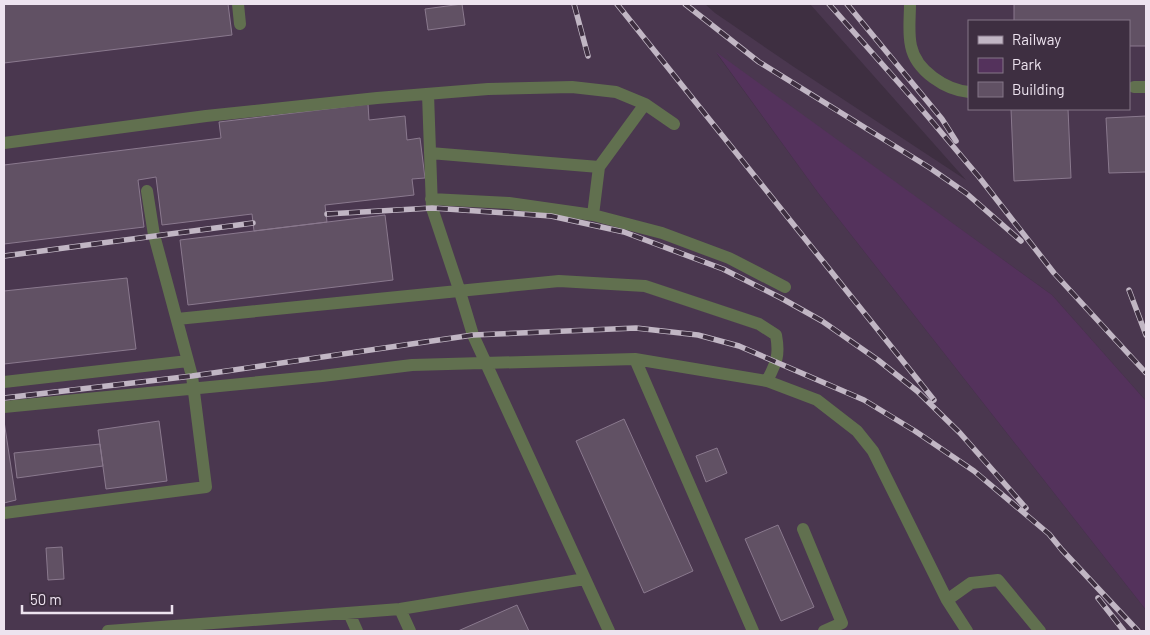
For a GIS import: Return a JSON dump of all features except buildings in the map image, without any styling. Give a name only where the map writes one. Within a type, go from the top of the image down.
[{"type":"lane","points":[[238,4],[240,24]]},
{"type":"lane","points":[[910,4],[911,46],[917,60],[937,80],[952,88],[968,92]]},
{"type":"lane","points":[[4,143],[216,115],[377,98],[488,89],[572,87],[616,92],[646,104],[674,124]]},
{"type":"lane","points":[[428,94],[432,208],[473,335],[609,631]]},
{"type":"lane","points":[[593,215],[599,167],[646,104]]},
{"type":"lane","points":[[430,153],[599,167]]},
{"type":"lane","points":[[4,513],[206,487],[194,389],[154,235],[147,191]]},
{"type":"lane","points":[[431,199],[509,203],[593,215],[662,233],[729,258],[785,288]]},
{"type":"lane","points":[[177,319],[559,281],[645,286],[759,324],[776,335],[779,350],[777,362],[767,381]]},
{"type":"lane","points":[[635,358],[753,631]]},
{"type":"lane","points":[[4,408],[412,365],[484,362],[635,358],[767,381],[817,400],[857,431],[873,451],[947,600],[967,631]]},
{"type":"lane","points":[[4,382],[188,361]]},
{"type":"lane","points":[[802,529],[842,623],[824,631]]},
{"type":"lane","points":[[108,631],[181,629],[400,609],[585,579]]},
{"type":"lane","points":[[947,600],[971,583],[998,580],[1040,631]]},
{"type":"lane","points":[[400,609],[410,631]]},
{"type":"lane","points":[[349,613],[357,631]]},
{"type":"shaded area","points":[[4,4],[705,4],[715,13],[794,67],[966,180],[810,4],[1146,4],[1146,401],[1052,295],[717,54],[819,194],[1146,610],[1146,631],[4,631]]},
{"type":"green space","points":[[716,52],[1052,295],[1146,401],[1146,610],[819,194]]},
{"type":"railway","points":[[574,4],[588,56]]},
{"type":"railway","points":[[617,4],[934,400]]},
{"type":"railway","points":[[685,4],[759,62],[930,168],[966,193],[1021,241]]},
{"type":"railway","points":[[829,4],[979,177],[1054,273],[1146,373]]},
{"type":"railway","points":[[847,4],[942,119],[956,141]]},
{"type":"railway","points":[[327,214],[432,208],[551,216],[624,232],[723,269],[822,321],[878,360],[917,391],[960,433],[1026,508]]},
{"type":"railway","points":[[4,256],[253,223]]},
{"type":"railway","points":[[1129,290],[1146,335]]},
{"type":"railway","points":[[4,398],[192,376],[473,335],[636,328],[698,335],[739,346],[864,400],[915,431],[974,471],[1049,534],[1138,631]]},
{"type":"railway","points":[[1098,598],[1124,631]]}]
